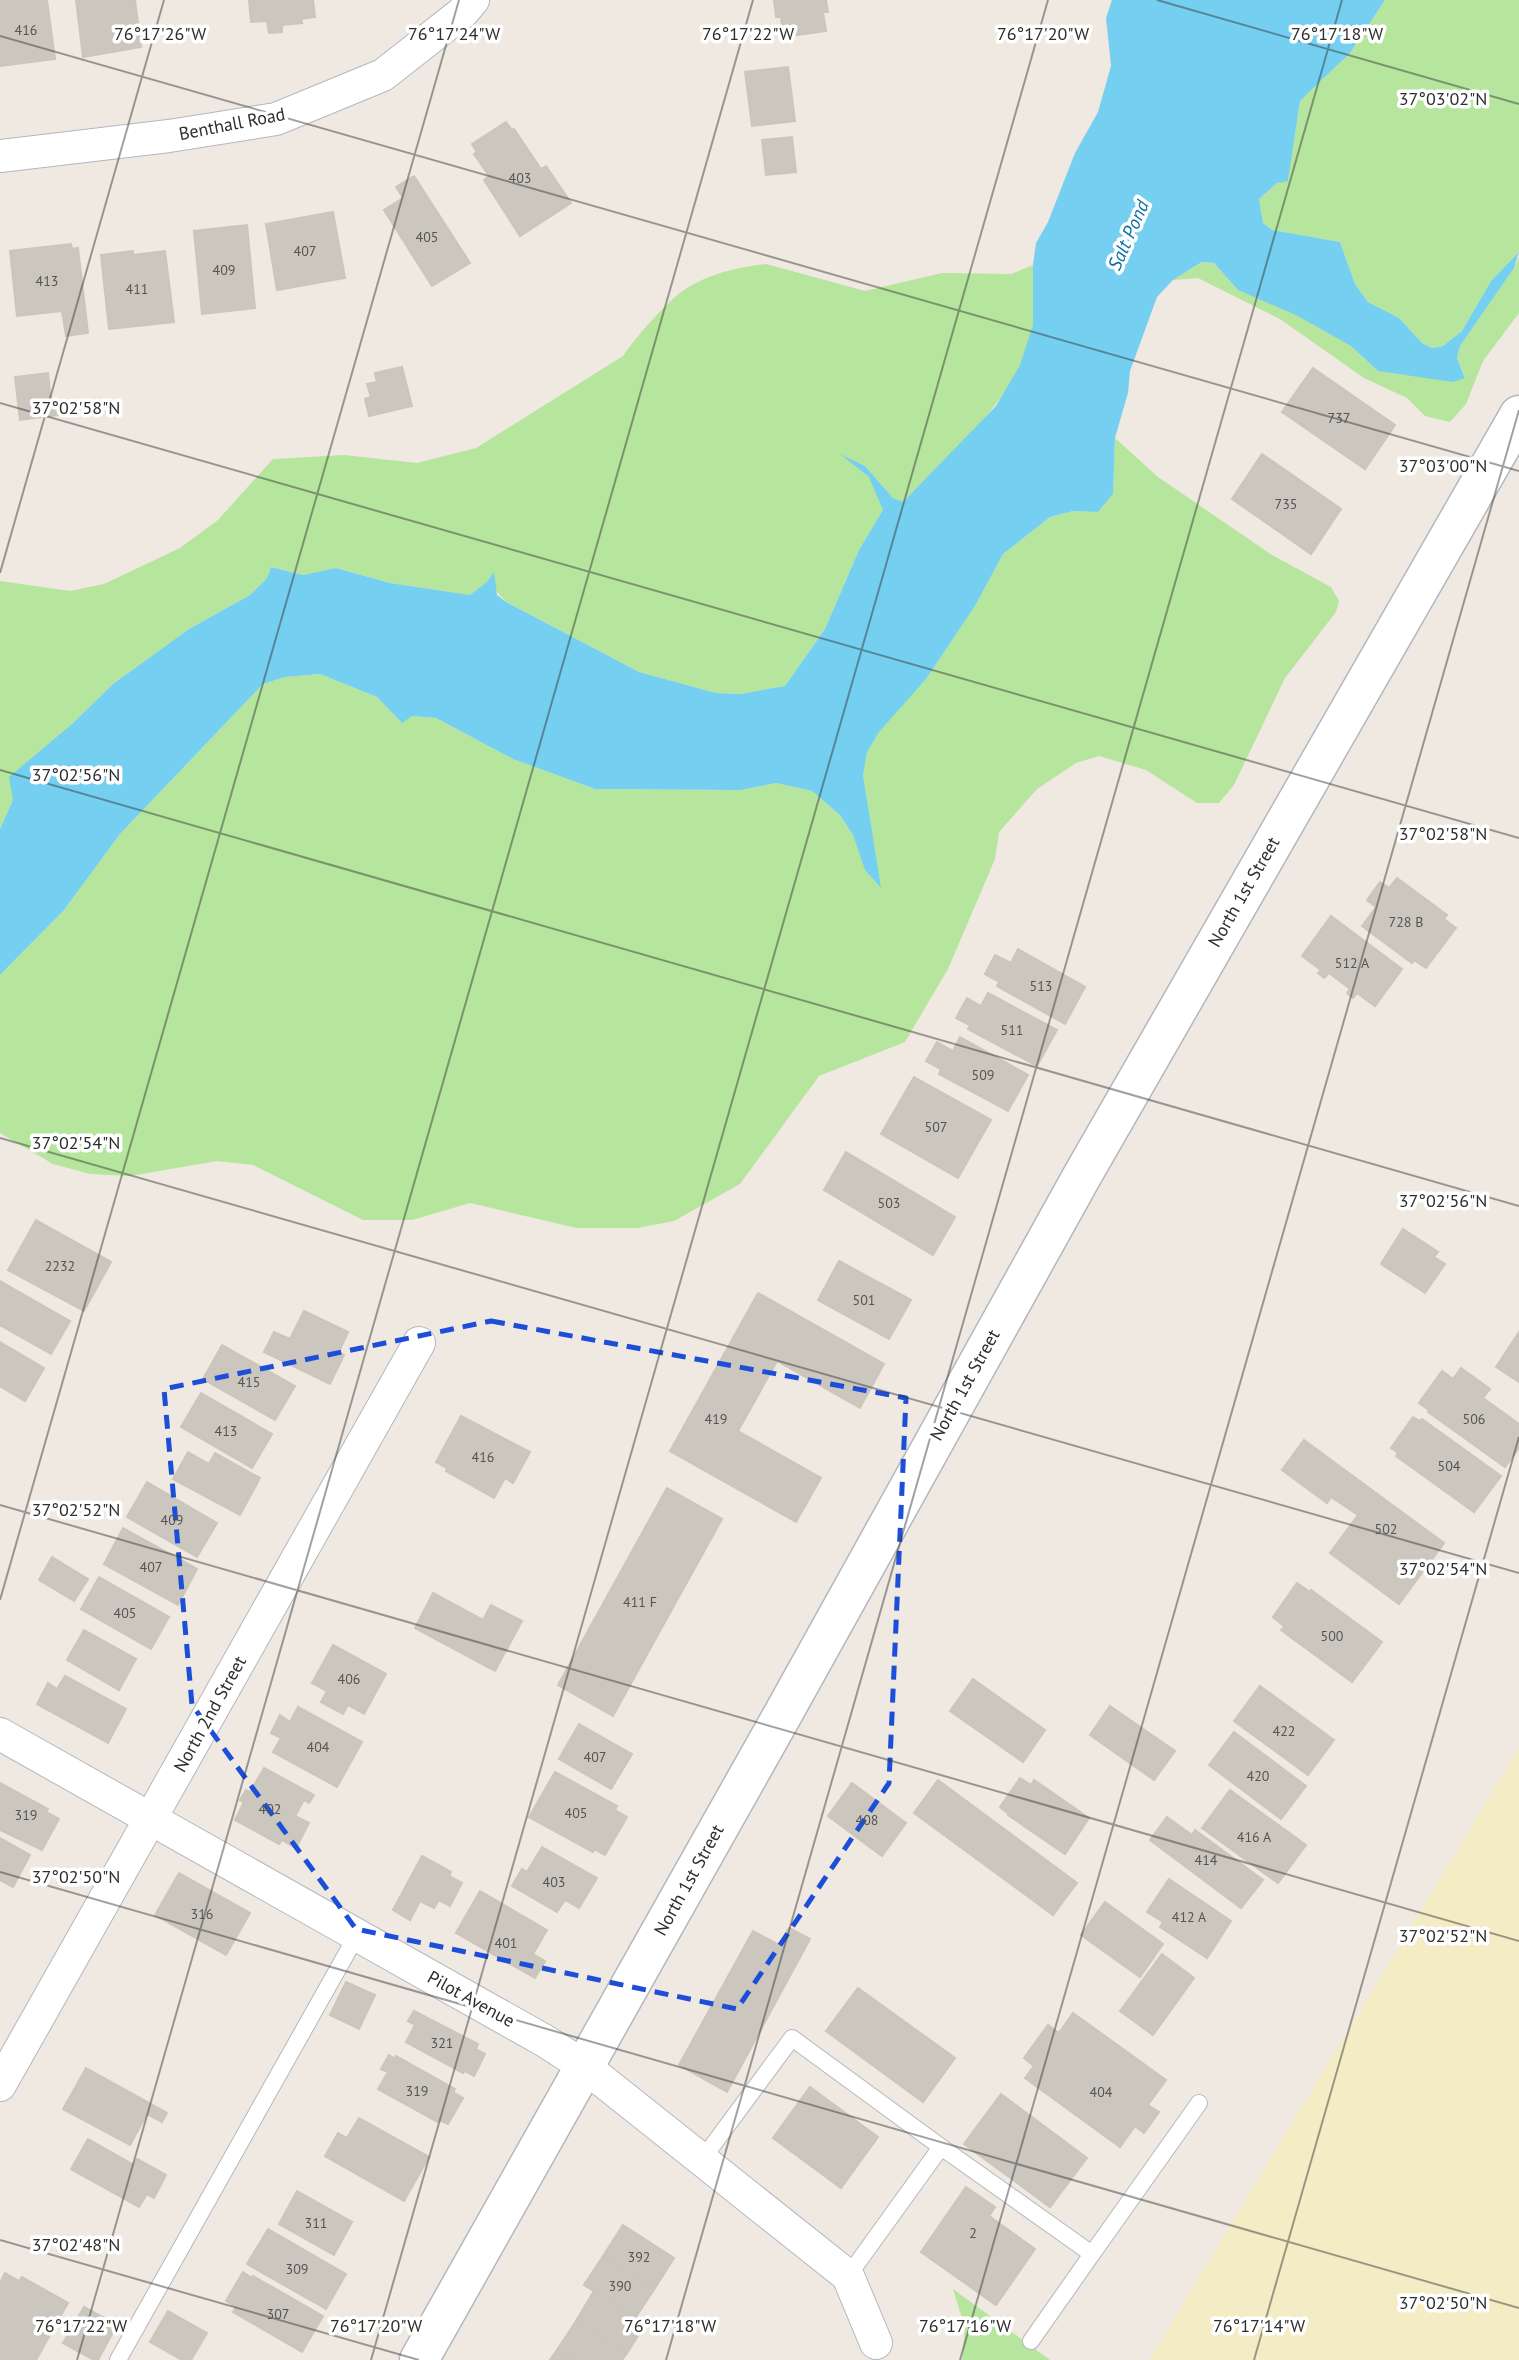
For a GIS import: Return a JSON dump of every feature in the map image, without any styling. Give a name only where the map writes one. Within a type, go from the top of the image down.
[{"type":"street","name":"Benthall Road","points":[[0,156],[169,136],[276,119],[383,75],[462,13],[473,0]]},
{"type":"street","name":"North 1st Street","points":[[419,2360],[1082,1176],[1519,415]]},
{"type":"street","name":"North 2nd Street","points":[[0,2085],[419,1343]]},
{"type":"street","name":"Pilot Avenue","points":[[0,1734],[357,1934],[584,2066],[848,2276],[876,2343]]},
{"type":"lane","points":[[118,2360],[357,1934]]},
{"type":"lane","points":[[701,2161],[792,2038],[1092,2254]]},
{"type":"lane","points":[[1031,2341],[1199,2103]]},
{"type":"lane","points":[[848,2276],[941,2147]]},
{"type":"highlighted area","points":[[491,1321],[906,1398],[889,1783],[737,2009],[356,1929],[192,1705],[164,1389]]},
{"type":"green space","points":[[1385,0],[1519,0],[1519,252],[1491,281],[1462,331],[1443,346],[1432,348],[1422,343],[1399,318],[1368,302],[1355,284],[1340,242],[1272,230],[1263,223],[1259,199],[1277,183],[1288,180],[1300,101],[1350,53]]},
{"type":"green space","points":[[1519,257],[1519,313],[1483,361],[1466,404],[1450,422],[1425,416],[1407,398],[1364,378],[1280,319],[1198,278],[1173,280],[1203,262],[1214,263],[1238,290],[1296,314],[1351,346],[1378,371],[1465,377],[1457,358],[1460,346]]},
{"type":"green space","points":[[766,264],[865,291],[942,273],[1011,274],[1033,265],[1033,325],[1015,376],[982,422],[942,464],[903,502],[893,498],[865,466],[843,456],[870,477],[884,510],[859,550],[825,629],[785,686],[740,694],[716,693],[639,672],[506,602],[488,582],[470,595],[390,583],[336,568],[303,575],[271,567],[267,578],[250,595],[189,629],[113,684],[72,724],[13,800],[0,829],[0,581],[70,591],[104,584],[180,548],[218,520],[273,459],[344,455],[417,463],[476,448],[623,356],[653,319],[687,288],[725,272]]},
{"type":"green space","points":[[1115,438],[1158,477],[1272,555],[1331,587],[1339,601],[1336,612],[1285,678],[1234,785],[1219,803],[1197,803],[1146,770],[1099,756],[1076,763],[1037,789],[999,832],[995,859],[948,969],[905,1042],[819,1076],[740,1184],[674,1221],[637,1228],[577,1228],[470,1203],[412,1220],[363,1220],[253,1165],[217,1161],[130,1176],[90,1174],[53,1164],[0,1133],[0,975],[64,910],[120,834],[263,684],[285,677],[320,674],[377,697],[401,722],[412,716],[436,718],[513,759],[595,789],[741,790],[776,783],[812,791],[840,815],[853,835],[865,869],[880,887],[863,775],[866,752],[878,732],[926,679],[975,606],[1003,554],[1050,517],[1073,511],[1098,512],[1113,494]]},
{"type":"green space","points":[[953,2289],[1050,2360],[962,2360],[965,2328]]},
{"type":"sand","points":[[1519,1748],[1519,2360],[1149,2360]]},
{"type":"water","name":"Salt Pond","points":[[1112,0],[1385,0],[1350,53],[1300,101],[1288,181],[1277,183],[1259,199],[1263,223],[1272,230],[1340,242],[1355,284],[1368,302],[1399,318],[1422,343],[1432,348],[1443,346],[1462,331],[1491,281],[1519,252],[1514,268],[1460,346],[1457,358],[1465,378],[1453,382],[1378,371],[1351,346],[1296,315],[1238,290],[1214,263],[1202,262],[1173,280],[1157,297],[1130,371],[1128,393],[1115,438],[1113,494],[1098,512],[1073,511],[1050,517],[1003,554],[975,606],[926,679],[879,732],[867,752],[863,775],[881,888],[865,870],[853,835],[840,815],[812,791],[776,783],[741,790],[595,789],[513,759],[436,718],[412,716],[402,723],[377,697],[320,674],[285,677],[263,684],[120,834],[64,910],[0,975],[0,829],[13,800],[9,777],[72,724],[113,684],[189,629],[250,595],[267,578],[271,567],[303,575],[336,568],[390,583],[470,595],[487,582],[494,572],[497,595],[506,602],[639,672],[716,693],[740,694],[785,686],[825,629],[859,550],[883,510],[869,477],[840,454],[865,466],[893,498],[903,502],[996,406],[1020,365],[1033,325],[1033,265],[1036,243],[1048,222],[1075,153],[1098,112],[1111,66],[1106,18]]},
{"type":"building","points":[[47,0],[55,59],[0,66],[0,2]]},
{"type":"building","points":[[76,0],[135,0],[141,47],[83,57]]},
{"type":"building","points":[[249,0],[313,0],[315,17],[301,19],[302,23],[282,25],[282,32],[269,33],[267,21],[251,22]]},
{"type":"building","points":[[774,0],[826,0],[828,12],[823,12],[826,31],[783,37],[781,17],[776,17]]},
{"type":"building","points":[[788,67],[795,121],[752,126],[745,72]]},
{"type":"building","points":[[506,122],[514,129],[541,169],[546,166],[571,203],[520,236],[484,180],[489,176],[474,154],[477,152],[472,144]]},
{"type":"building","points":[[792,137],[796,172],[766,175],[762,140]]},
{"type":"building","points":[[414,176],[470,263],[432,286],[384,210],[403,198],[396,187]]},
{"type":"building","points":[[333,212],[345,278],[277,290],[266,224]]},
{"type":"building","points":[[247,225],[255,308],[202,314],[194,231]]},
{"type":"building","points":[[71,244],[72,249],[78,248],[88,333],[66,336],[62,311],[17,316],[10,251]]},
{"type":"building","points":[[133,251],[133,255],[165,251],[174,322],[109,329],[101,255]]},
{"type":"building","points":[[402,367],[412,406],[369,416],[365,399],[371,397],[367,384],[377,382],[375,373]]},
{"type":"building","points":[[1313,368],[1395,425],[1365,469],[1282,412]]},
{"type":"building","points":[[48,373],[51,403],[65,401],[67,414],[20,420],[15,377]]},
{"type":"building","points":[[1262,454],[1341,509],[1311,554],[1232,499]]},
{"type":"building","points":[[1397,878],[1447,915],[1444,919],[1456,928],[1426,968],[1414,960],[1412,963],[1362,926],[1376,907],[1367,900],[1380,882],[1389,888]]},
{"type":"building","points":[[1331,916],[1402,969],[1375,1006],[1357,993],[1353,998],[1347,993],[1350,989],[1329,973],[1324,978],[1318,973],[1321,970],[1302,956]]},
{"type":"building","points":[[1018,949],[1085,987],[1065,1024],[997,986],[999,982],[985,974],[995,955],[1011,963]]},
{"type":"building","points":[[988,993],[1057,1030],[1037,1066],[968,1029],[970,1025],[956,1018],[967,998],[981,1006]]},
{"type":"building","points":[[960,1037],[1028,1075],[1008,1111],[939,1074],[941,1069],[926,1061],[937,1042],[953,1051]]},
{"type":"building","points":[[914,1077],[991,1120],[958,1178],[881,1134]]},
{"type":"building","points":[[846,1152],[955,1217],[933,1255],[824,1190]]},
{"type":"building","points":[[36,1220],[111,1262],[84,1311],[8,1270]]},
{"type":"building","points":[[1403,1229],[1438,1252],[1434,1257],[1445,1264],[1425,1293],[1381,1264]]},
{"type":"building","points":[[839,1261],[911,1300],[889,1339],[818,1300]]},
{"type":"building","points":[[0,1281],[70,1321],[51,1354],[0,1325]]},
{"type":"building","points":[[758,1293],[884,1364],[860,1408],[777,1361],[738,1431],[821,1478],[796,1522],[670,1451]]},
{"type":"building","points":[[304,1311],[348,1332],[339,1352],[344,1355],[330,1384],[264,1352],[274,1332],[290,1339]]},
{"type":"building","points":[[1519,1332],[1519,1382],[1496,1367]]},
{"type":"building","points":[[0,1342],[44,1368],[25,1401],[0,1386]]},
{"type":"building","points":[[222,1345],[295,1386],[275,1420],[203,1379]]},
{"type":"building","points":[[1461,1368],[1490,1389],[1483,1398],[1519,1424],[1519,1448],[1505,1467],[1419,1403],[1442,1371],[1453,1379]]},
{"type":"building","points":[[201,1393],[272,1434],[252,1468],[181,1427]]},
{"type":"building","points":[[461,1416],[530,1452],[513,1483],[505,1478],[494,1498],[446,1471],[447,1468],[436,1462]]},
{"type":"building","points":[[1413,1417],[1420,1421],[1422,1419],[1501,1476],[1474,1512],[1396,1456],[1398,1453],[1391,1448]]},
{"type":"building","points":[[1304,1440],[1444,1543],[1399,1604],[1330,1553],[1358,1515],[1331,1497],[1327,1503],[1282,1470]]},
{"type":"building","points":[[188,1452],[209,1464],[215,1453],[260,1478],[240,1515],[173,1479]]},
{"type":"building","points":[[147,1482],[217,1523],[197,1557],[127,1517]]},
{"type":"building","points":[[667,1488],[722,1519],[613,1716],[558,1685]]},
{"type":"building","points":[[123,1528],[197,1569],[178,1605],[104,1564]]},
{"type":"building","points":[[52,1557],[88,1579],[74,1601],[39,1580]]},
{"type":"building","points":[[99,1577],[169,1617],[151,1649],[81,1609]]},
{"type":"building","points":[[1297,1583],[1310,1592],[1311,1590],[1382,1642],[1352,1682],[1281,1630],[1285,1627],[1273,1617]]},
{"type":"building","points":[[433,1593],[483,1620],[491,1605],[522,1621],[495,1671],[415,1628]]},
{"type":"building","points":[[84,1630],[136,1659],[119,1690],[67,1660]]},
{"type":"building","points":[[333,1645],[386,1674],[364,1714],[348,1705],[343,1714],[321,1702],[327,1691],[312,1683]]},
{"type":"building","points":[[65,1676],[126,1709],[108,1743],[37,1704],[48,1683],[57,1689]]},
{"type":"building","points":[[973,1679],[1045,1730],[1023,1762],[950,1711]]},
{"type":"building","points":[[1260,1686],[1334,1740],[1308,1775],[1234,1721]]},
{"type":"building","points":[[1110,1706],[1175,1751],[1154,1780],[1090,1735]]},
{"type":"building","points":[[298,1707],[362,1742],[337,1787],[273,1752],[281,1738],[271,1733],[280,1715],[290,1722]]},
{"type":"building","points":[[579,1724],[632,1754],[611,1789],[559,1759]]},
{"type":"building","points":[[1234,1732],[1306,1786],[1281,1819],[1209,1765]]},
{"type":"building","points":[[264,1768],[314,1795],[309,1803],[304,1800],[295,1816],[309,1823],[296,1848],[282,1840],[279,1844],[235,1820],[244,1802],[240,1800],[246,1790],[250,1792]]},
{"type":"building","points":[[555,1772],[617,1806],[615,1810],[627,1817],[605,1855],[594,1849],[593,1852],[529,1817]]},
{"type":"building","points":[[1020,1778],[1031,1785],[1034,1780],[1089,1818],[1065,1854],[1000,1807]]},
{"type":"building","points":[[938,1780],[1077,1883],[1053,1915],[914,1813]]},
{"type":"building","points":[[0,1783],[48,1809],[46,1812],[59,1819],[42,1850],[0,1830]]},
{"type":"building","points":[[852,1783],[906,1823],[882,1856],[828,1816]]},
{"type":"building","points":[[1230,1790],[1306,1845],[1278,1883],[1202,1828]]},
{"type":"building","points":[[1167,1817],[1192,1835],[1195,1830],[1263,1880],[1241,1908],[1150,1840]]},
{"type":"building","points":[[0,1838],[30,1855],[13,1887],[0,1880]]},
{"type":"building","points":[[542,1847],[597,1878],[579,1908],[565,1900],[557,1912],[512,1886],[522,1869],[527,1872]]},
{"type":"building","points":[[422,1856],[451,1872],[449,1876],[462,1883],[450,1906],[439,1900],[434,1908],[420,1901],[410,1920],[393,1910]]},
{"type":"building","points":[[179,1873],[250,1913],[226,1955],[155,1915]]},
{"type":"building","points":[[1169,1879],[1231,1921],[1207,1958],[1160,1927],[1163,1922],[1147,1912]]},
{"type":"building","points":[[480,1891],[547,1930],[533,1954],[545,1961],[535,1978],[456,1933]]},
{"type":"building","points":[[1105,1902],[1163,1944],[1140,1977],[1081,1935]]},
{"type":"building","points":[[789,1928],[810,1939],[727,2092],[679,2065],[753,1931],[779,1945]]},
{"type":"building","points":[[1162,1954],[1194,1978],[1153,2035],[1120,2011]]},
{"type":"building","points":[[346,1982],[375,1995],[359,2029],[330,2015]]},
{"type":"building","points":[[858,1988],[955,2058],[923,2102],[826,2031]]},
{"type":"building","points":[[414,2011],[478,2044],[476,2049],[485,2054],[474,2076],[465,2071],[463,2073],[406,2042],[415,2025],[408,2021]]},
{"type":"building","points":[[1073,2013],[1166,2080],[1148,2105],[1159,2112],[1144,2133],[1135,2126],[1120,2147],[1025,2078],[1034,2066],[1024,2058],[1048,2025],[1059,2033]]},
{"type":"building","points":[[389,2055],[395,2059],[396,2056],[455,2089],[453,2092],[463,2098],[448,2124],[439,2120],[438,2122],[378,2089],[388,2072],[381,2069]]},
{"type":"building","points":[[86,2068],[167,2113],[162,2122],[147,2114],[130,2145],[63,2109]]},
{"type":"building","points":[[810,2087],[878,2137],[841,2188],[773,2138]]},
{"type":"building","points":[[1001,2094],[1087,2158],[1050,2207],[964,2144]]},
{"type":"building","points":[[359,2118],[429,2157],[404,2201],[325,2156],[338,2133],[347,2138]]},
{"type":"building","points":[[88,2139],[134,2165],[137,2159],[166,2175],[154,2198],[147,2194],[139,2207],[71,2169]]},
{"type":"building","points":[[966,2187],[995,2207],[989,2216],[1035,2249],[996,2305],[921,2252]]},
{"type":"building","points":[[297,2191],[352,2222],[334,2255],[279,2224]]},
{"type":"building","points":[[623,2225],[674,2258],[655,2288],[603,2256]]},
{"type":"building","points":[[268,2229],[346,2274],[326,2309],[247,2264]]},
{"type":"building","points":[[603,2256],[655,2288],[636,2317],[584,2285]]},
{"type":"building","points":[[243,2272],[323,2316],[302,2352],[233,2312],[236,2307],[226,2301]]},
{"type":"building","points":[[5,2273],[19,2281],[22,2277],[68,2303],[36,2360],[0,2360],[0,2283]]},
{"type":"building","points":[[594,2291],[646,2323],[627,2353],[576,2321]]},
{"type":"building","points":[[84,2307],[117,2325],[98,2360],[63,2343]]},
{"type":"building","points":[[168,2311],[207,2333],[191,2360],[182,2360],[150,2342]]},
{"type":"building","points":[[576,2321],[627,2353],[622,2360],[574,2360],[557,2350]]},
{"type":"building","points":[[557,2350],[574,2360],[550,2360]]}]
